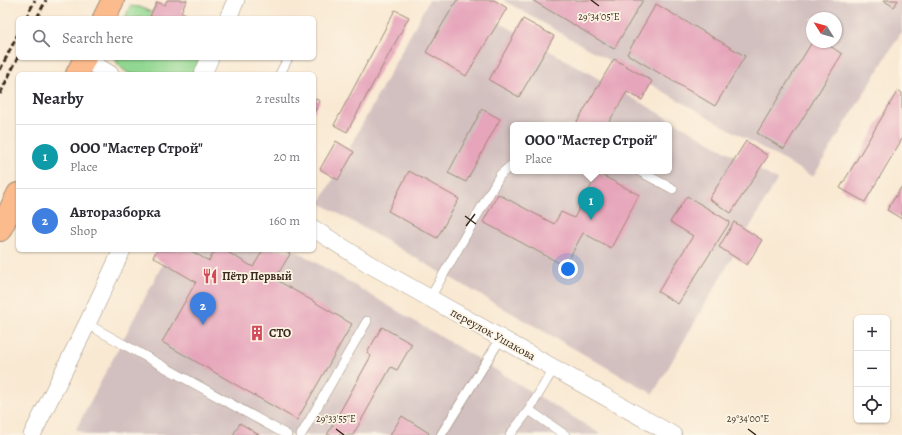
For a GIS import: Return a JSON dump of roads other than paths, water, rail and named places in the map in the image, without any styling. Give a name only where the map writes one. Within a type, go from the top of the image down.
[{"type":"main road","points":[[105,16],[113,0]]},
{"type":"main road","points":[[0,230],[16,198]]},
{"type":"street","points":[[229,16],[236,0]]},
{"type":"street","points":[[204,72],[209,60]]},
{"type":"street","points":[[83,64],[105,72]]},
{"type":"street","name":"переулок Ушакова","points":[[316,230],[369,264],[673,435]]},
{"type":"street","points":[[32,435],[121,252]]},
{"type":"lane","points":[[281,72],[287,60]]},
{"type":"lane","points":[[430,298],[500,175],[510,167]]},
{"type":"lane","points":[[644,174],[673,190]]},
{"type":"lane","points":[[301,435],[367,321]]},
{"type":"lane","points":[[87,324],[286,435]]},
{"type":"lane","points":[[441,435],[501,338]]},
{"type":"lane","points":[[510,435],[529,410],[554,368]]},
{"type":"lane","points":[[529,410],[565,435]]},
{"type":"railway","points":[[27,16],[35,0]]},
{"type":"railway","points":[[38,16],[46,0]]},
{"type":"railway","points":[[0,70],[16,38]]},
{"type":"railway","points":[[0,94],[17,60]]},
{"type":"place","name":"ООО \"Мастер Строй\"","points":[[591,220]]},
{"type":"place","name":"Пётр Первый","points":[[210,276]]},
{"type":"place","name":"Авторазборка","points":[[203,325]]},
{"type":"place","name":"СТО","points":[[257,333]]}]
